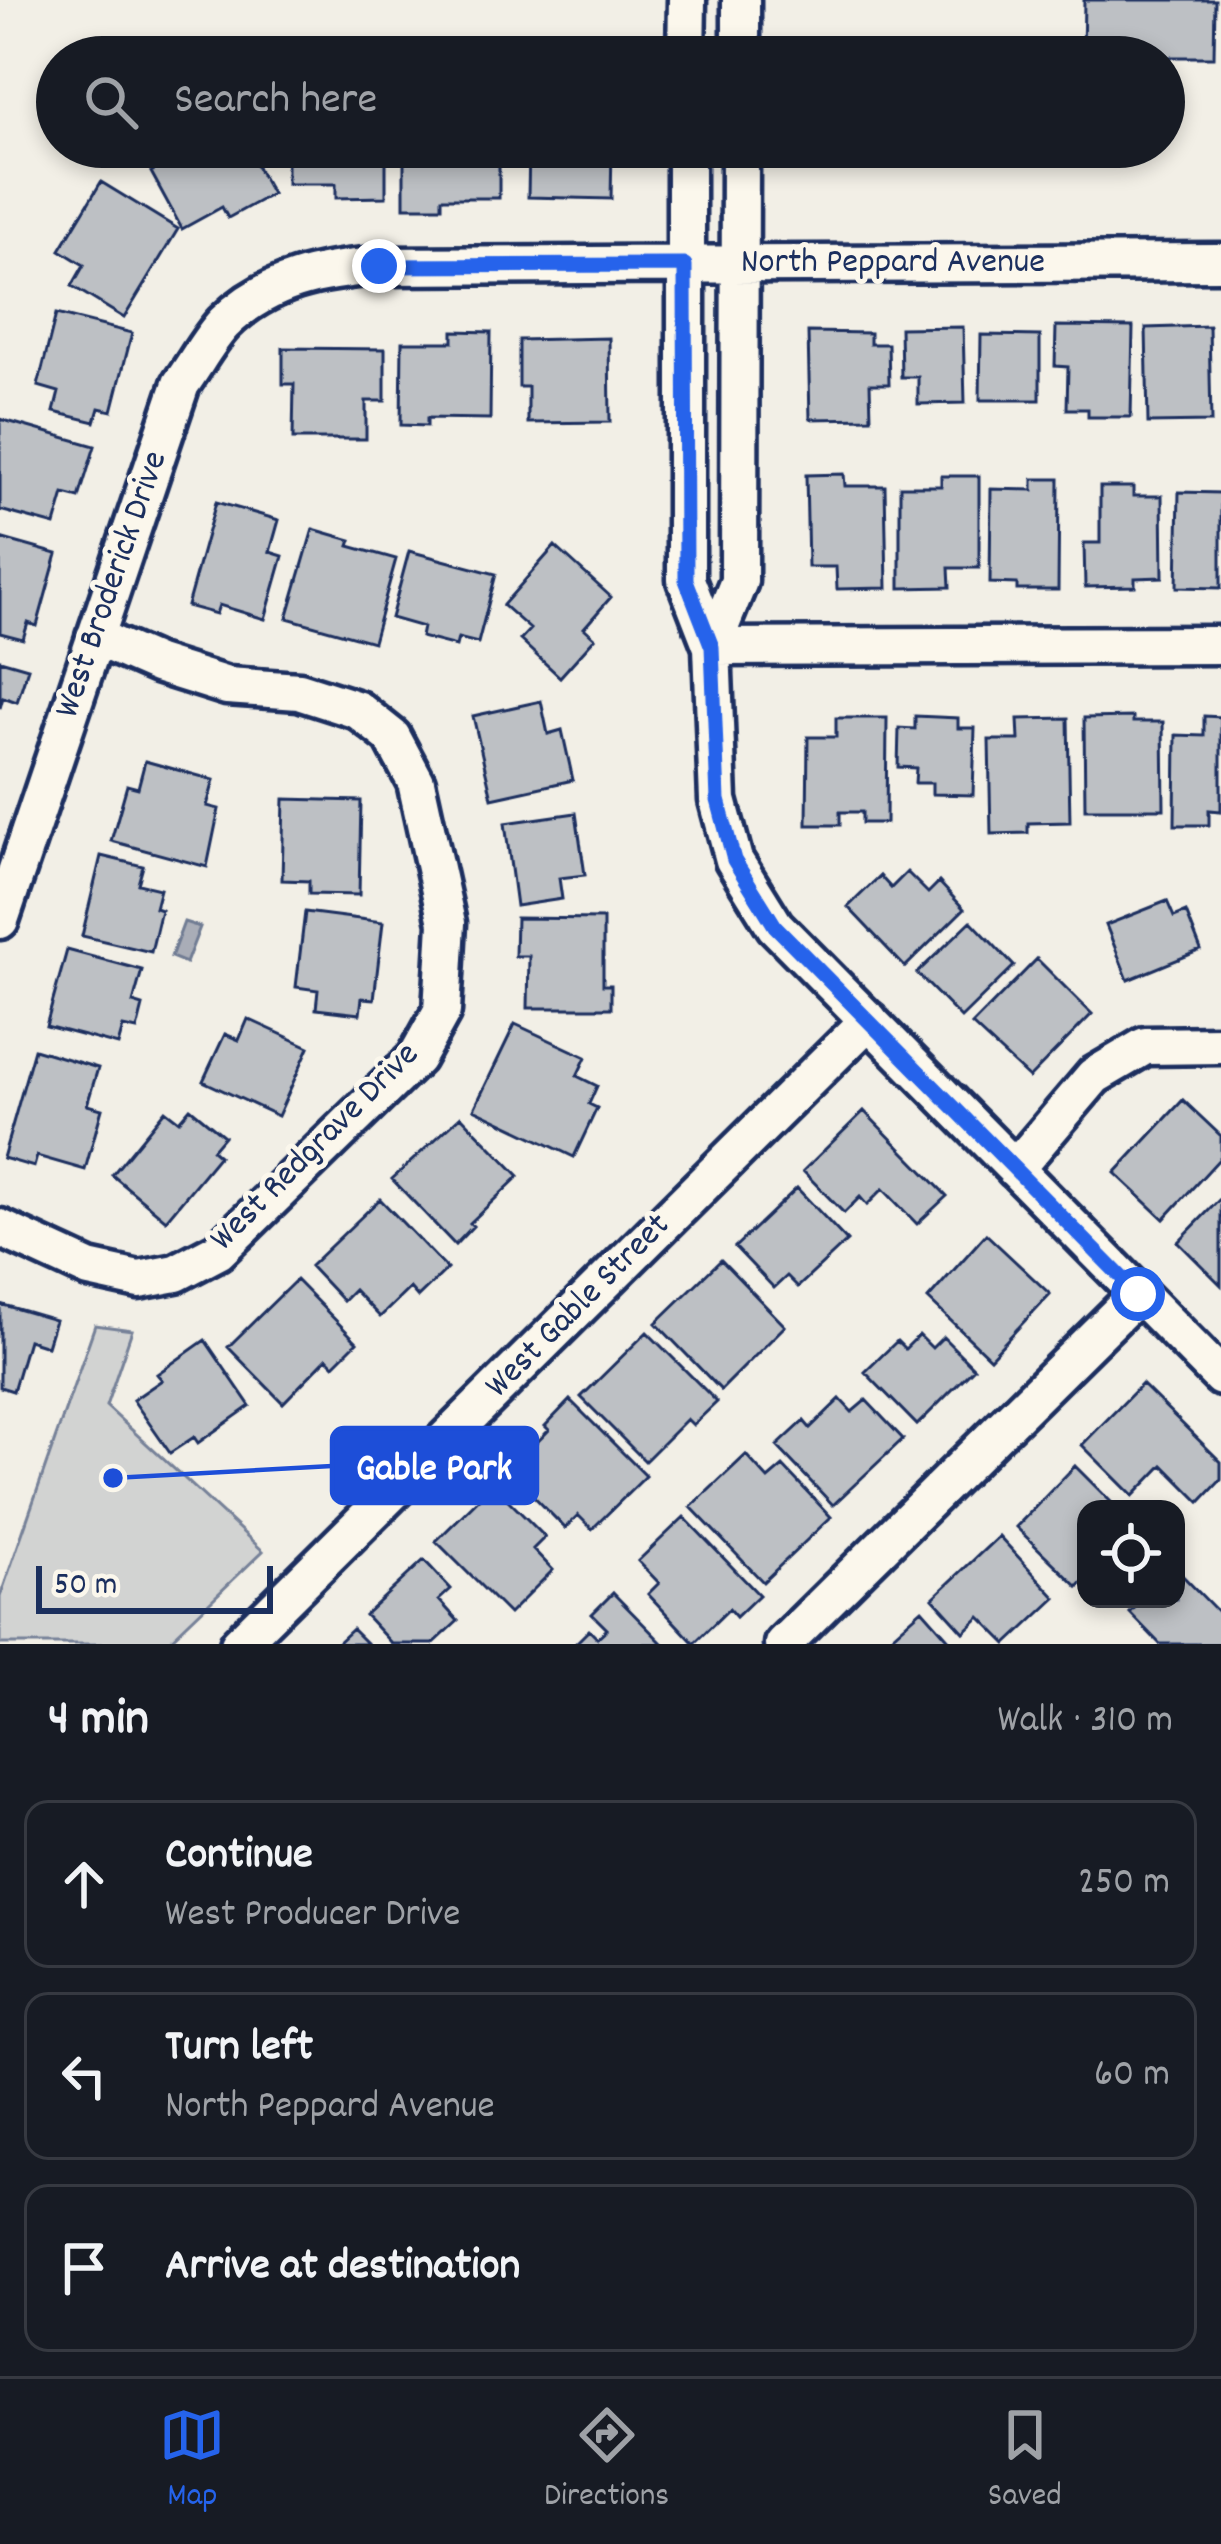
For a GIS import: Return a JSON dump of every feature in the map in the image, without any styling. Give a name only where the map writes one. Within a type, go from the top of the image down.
[{"type":"street","points":[[686,36],[687,0]]},
{"type":"street","points":[[741,0],[741,36]]},
{"type":"street","points":[[686,168],[686,580],[712,647],[718,800],[734,860],[775,926],[1221,1377]]},
{"type":"street","points":[[712,647],[739,581],[740,168]]},
{"type":"street","name":"North Peppard Avenue","points":[[278,285],[325,270],[379,266],[1221,262]]},
{"type":"street","name":"West Broderick Drive","points":[[0,920],[181,384],[225,323],[278,285]]},
{"type":"street","name":"West Redgrave Drive","points":[[0,1228],[89,1269],[139,1280],[176,1273],[218,1251],[416,1058],[442,1011],[447,923],[416,782],[392,736],[358,710],[299,691],[226,686],[95,637]]},
{"type":"street","points":[[712,647],[1221,645]]},
{"type":"street","name":"West Gable Street","points":[[238,1644],[868,1021]]},
{"type":"street","points":[[1015,1169],[1094,1076],[1145,1046],[1221,1046]]},
{"type":"street","points":[[783,1644],[1138,1294]]},
{"type":"shaded area","points":[[184,922],[200,927],[186,963],[171,957]]},
{"type":"shaded area","points":[[95,1325],[132,1330],[106,1406],[263,1551],[166,1644],[0,1644],[0,1597]]},
{"type":"building","points":[[1084,0],[1215,0],[1214,57],[1185,57],[1185,36],[1083,36]]},
{"type":"building","points":[[158,168],[258,168],[272,194],[228,218],[222,207],[182,229],[151,172]]},
{"type":"building","points":[[287,168],[386,168],[386,197],[336,198],[336,184],[287,184]]},
{"type":"building","points":[[404,168],[499,168],[499,198],[442,198],[442,207],[404,207]]},
{"type":"building","points":[[529,168],[612,168],[611,199],[528,197]]},
{"type":"building","points":[[101,182],[178,229],[124,318],[72,286],[84,265],[60,250]]},
{"type":"building","points":[[56,314],[132,333],[112,411],[99,408],[95,422],[54,412],[59,392],[38,386]]},
{"type":"building","points":[[1056,326],[1133,327],[1131,417],[1088,417],[1088,409],[1067,409],[1068,367],[1055,366]]},
{"type":"building","points":[[1209,326],[1211,422],[1148,423],[1146,328]]},
{"type":"building","points":[[963,327],[965,403],[918,404],[918,377],[901,377],[900,328]]},
{"type":"building","points":[[453,331],[491,332],[490,419],[427,418],[427,426],[401,425],[402,342],[453,342]]},
{"type":"building","points":[[808,332],[870,333],[870,344],[888,344],[889,384],[870,384],[871,418],[810,419]]},
{"type":"building","points":[[981,335],[1040,336],[1040,400],[980,400]]},
{"type":"building","points":[[609,338],[610,422],[528,423],[528,387],[519,387],[519,340]]},
{"type":"building","points":[[283,348],[385,349],[385,401],[366,401],[366,439],[293,439],[294,384],[283,384]]},
{"type":"building","points":[[0,419],[95,446],[79,498],[64,494],[55,525],[0,510]]},
{"type":"building","points":[[844,474],[845,486],[885,486],[887,588],[837,589],[836,567],[808,567],[806,475]]},
{"type":"building","points":[[941,476],[979,476],[979,568],[949,568],[950,587],[900,588],[900,486],[941,486]]},
{"type":"building","points":[[1033,479],[1059,479],[1058,590],[1017,590],[1017,584],[990,583],[991,489],[1033,490]]},
{"type":"building","points":[[1100,487],[1133,487],[1133,496],[1162,496],[1163,577],[1135,578],[1135,586],[1085,587],[1084,543],[1100,543]]},
{"type":"building","points":[[1179,492],[1221,493],[1221,588],[1177,587]]},
{"type":"building","points":[[216,502],[279,520],[270,552],[283,556],[265,619],[219,605],[216,614],[187,606]]},
{"type":"building","points":[[313,529],[351,540],[349,546],[396,559],[373,642],[287,618]]},
{"type":"building","points":[[0,538],[57,554],[37,626],[28,623],[23,639],[0,633]]},
{"type":"building","points":[[555,546],[611,597],[584,628],[595,638],[560,677],[520,640],[530,629],[503,605]]},
{"type":"building","points":[[409,551],[496,574],[478,643],[458,638],[456,646],[421,637],[423,627],[391,618]]},
{"type":"building","points":[[0,660],[28,668],[17,702],[3,697],[0,708]]},
{"type":"building","points":[[541,701],[548,734],[562,730],[573,780],[492,798],[473,716]]},
{"type":"building","points":[[915,716],[958,718],[958,728],[975,728],[973,795],[932,794],[932,783],[915,783],[916,768],[898,767],[899,728],[915,729]]},
{"type":"building","points":[[1204,716],[1221,717],[1221,811],[1209,810],[1209,825],[1175,825],[1176,735],[1204,736]]},
{"type":"building","points":[[1133,717],[1133,722],[1163,722],[1164,809],[1085,809],[1084,718]]},
{"type":"building","points":[[836,718],[887,718],[886,823],[862,823],[862,812],[840,812],[840,825],[807,825],[808,737],[836,737]]},
{"type":"building","points":[[1068,718],[1070,822],[1028,823],[1028,833],[991,834],[989,740],[1019,740],[1018,719]]},
{"type":"building","points":[[145,761],[214,780],[207,806],[219,809],[207,867],[111,841],[127,785],[138,788]]},
{"type":"building","points":[[284,799],[361,801],[359,895],[309,894],[309,881],[282,880]]},
{"type":"building","points":[[576,813],[585,875],[559,878],[562,899],[516,906],[505,823]]},
{"type":"building","points":[[101,856],[143,866],[138,884],[160,889],[155,908],[161,910],[151,952],[82,936]]},
{"type":"building","points":[[907,872],[928,893],[939,882],[964,909],[905,967],[848,907],[880,876],[891,888]]},
{"type":"building","points":[[1167,901],[1174,917],[1186,912],[1201,950],[1128,980],[1106,925]]},
{"type":"building","points":[[305,912],[383,922],[374,999],[362,998],[360,1014],[316,1009],[318,990],[296,987]]},
{"type":"building","points":[[516,918],[603,919],[603,985],[611,985],[611,1008],[528,1008],[529,956],[515,956]]},
{"type":"building","points":[[971,921],[1014,966],[961,1018],[917,973]]},
{"type":"building","points":[[67,950],[142,970],[133,1003],[143,1006],[137,1030],[123,1027],[118,1045],[46,1026]]},
{"type":"building","points":[[1037,959],[1092,1014],[1029,1078],[972,1025]]},
{"type":"building","points":[[248,1019],[309,1047],[278,1116],[203,1081],[225,1034],[239,1040]]},
{"type":"building","points":[[515,1024],[586,1057],[577,1076],[597,1086],[589,1104],[597,1108],[574,1157],[474,1109]]},
{"type":"building","points":[[34,1049],[98,1068],[87,1105],[102,1109],[85,1170],[37,1156],[34,1167],[3,1158]]},
{"type":"building","points":[[1183,1100],[1221,1136],[1221,1157],[1164,1219],[1115,1173]]},
{"type":"building","points":[[190,1108],[224,1136],[212,1150],[219,1156],[166,1220],[112,1175],[165,1110],[179,1121]]},
{"type":"building","points":[[864,1111],[947,1196],[917,1224],[883,1189],[867,1205],[860,1197],[844,1213],[803,1171]]},
{"type":"building","points":[[461,1116],[519,1176],[470,1223],[473,1226],[455,1245],[392,1179]]},
{"type":"building","points":[[797,1188],[847,1241],[798,1287],[787,1276],[774,1288],[735,1247]]},
{"type":"building","points":[[1221,1198],[1221,1285],[1178,1242]]},
{"type":"building","points":[[380,1199],[447,1269],[418,1297],[410,1288],[380,1317],[354,1290],[343,1301],[310,1266]]},
{"type":"building","points":[[986,1234],[1050,1294],[990,1358],[928,1299]]},
{"type":"building","points":[[721,1260],[785,1326],[721,1390],[656,1323]]},
{"type":"building","points":[[296,1280],[357,1342],[334,1365],[327,1358],[283,1403],[228,1347]]},
{"type":"building","points":[[0,1304],[55,1320],[47,1346],[28,1340],[13,1391],[0,1387]]},
{"type":"building","points":[[647,1332],[717,1402],[693,1425],[687,1419],[645,1461],[581,1397]]},
{"type":"building","points":[[919,1335],[932,1348],[943,1337],[974,1368],[917,1425],[865,1372],[897,1341],[905,1349]]},
{"type":"building","points":[[205,1340],[250,1406],[198,1443],[194,1437],[170,1453],[133,1400],[162,1380],[157,1374]]},
{"type":"building","points":[[1142,1384],[1221,1462],[1221,1480],[1200,1502],[1163,1465],[1133,1496],[1082,1445]]},
{"type":"building","points":[[840,1399],[852,1412],[866,1400],[903,1439],[833,1505],[777,1446],[804,1421],[810,1428]]},
{"type":"building","points":[[570,1400],[646,1476],[592,1529],[578,1515],[565,1528],[509,1471],[549,1430],[545,1426]]},
{"type":"building","points":[[746,1455],[768,1479],[783,1466],[831,1517],[763,1582],[691,1507]]},
{"type":"building","points":[[1075,1466],[1109,1500],[1077,1500],[1077,1586],[1016,1527]]},
{"type":"building","points":[[493,1485],[545,1537],[533,1549],[553,1570],[509,1614],[436,1541]]},
{"type":"building","points":[[684,1517],[759,1595],[736,1617],[729,1609],[694,1643],[648,1594],[659,1583],[638,1561]]},
{"type":"building","points":[[999,1536],[1056,1598],[1007,1644],[980,1617],[964,1632],[933,1598]]},
{"type":"building","points":[[424,1560],[451,1589],[439,1600],[458,1621],[433,1644],[392,1644],[365,1615]]},
{"type":"building","points":[[1185,1578],[1221,1615],[1221,1644],[1160,1644],[1130,1613],[1135,1608],[1185,1608]]},
{"type":"building","points":[[613,1593],[663,1644],[575,1644],[589,1630],[597,1638],[607,1629],[592,1614]]},
{"type":"building","points":[[922,1609],[953,1644],[883,1644]]},
{"type":"building","points":[[352,1629],[367,1644],[336,1644]]},
{"type":"place","name":"Gable Park","points":[[113,1478]]},
{"type":"route","points":[[379,266],[685,265],[686,580],[712,647],[718,800],[734,860],[775,926],[1138,1294]]}]
